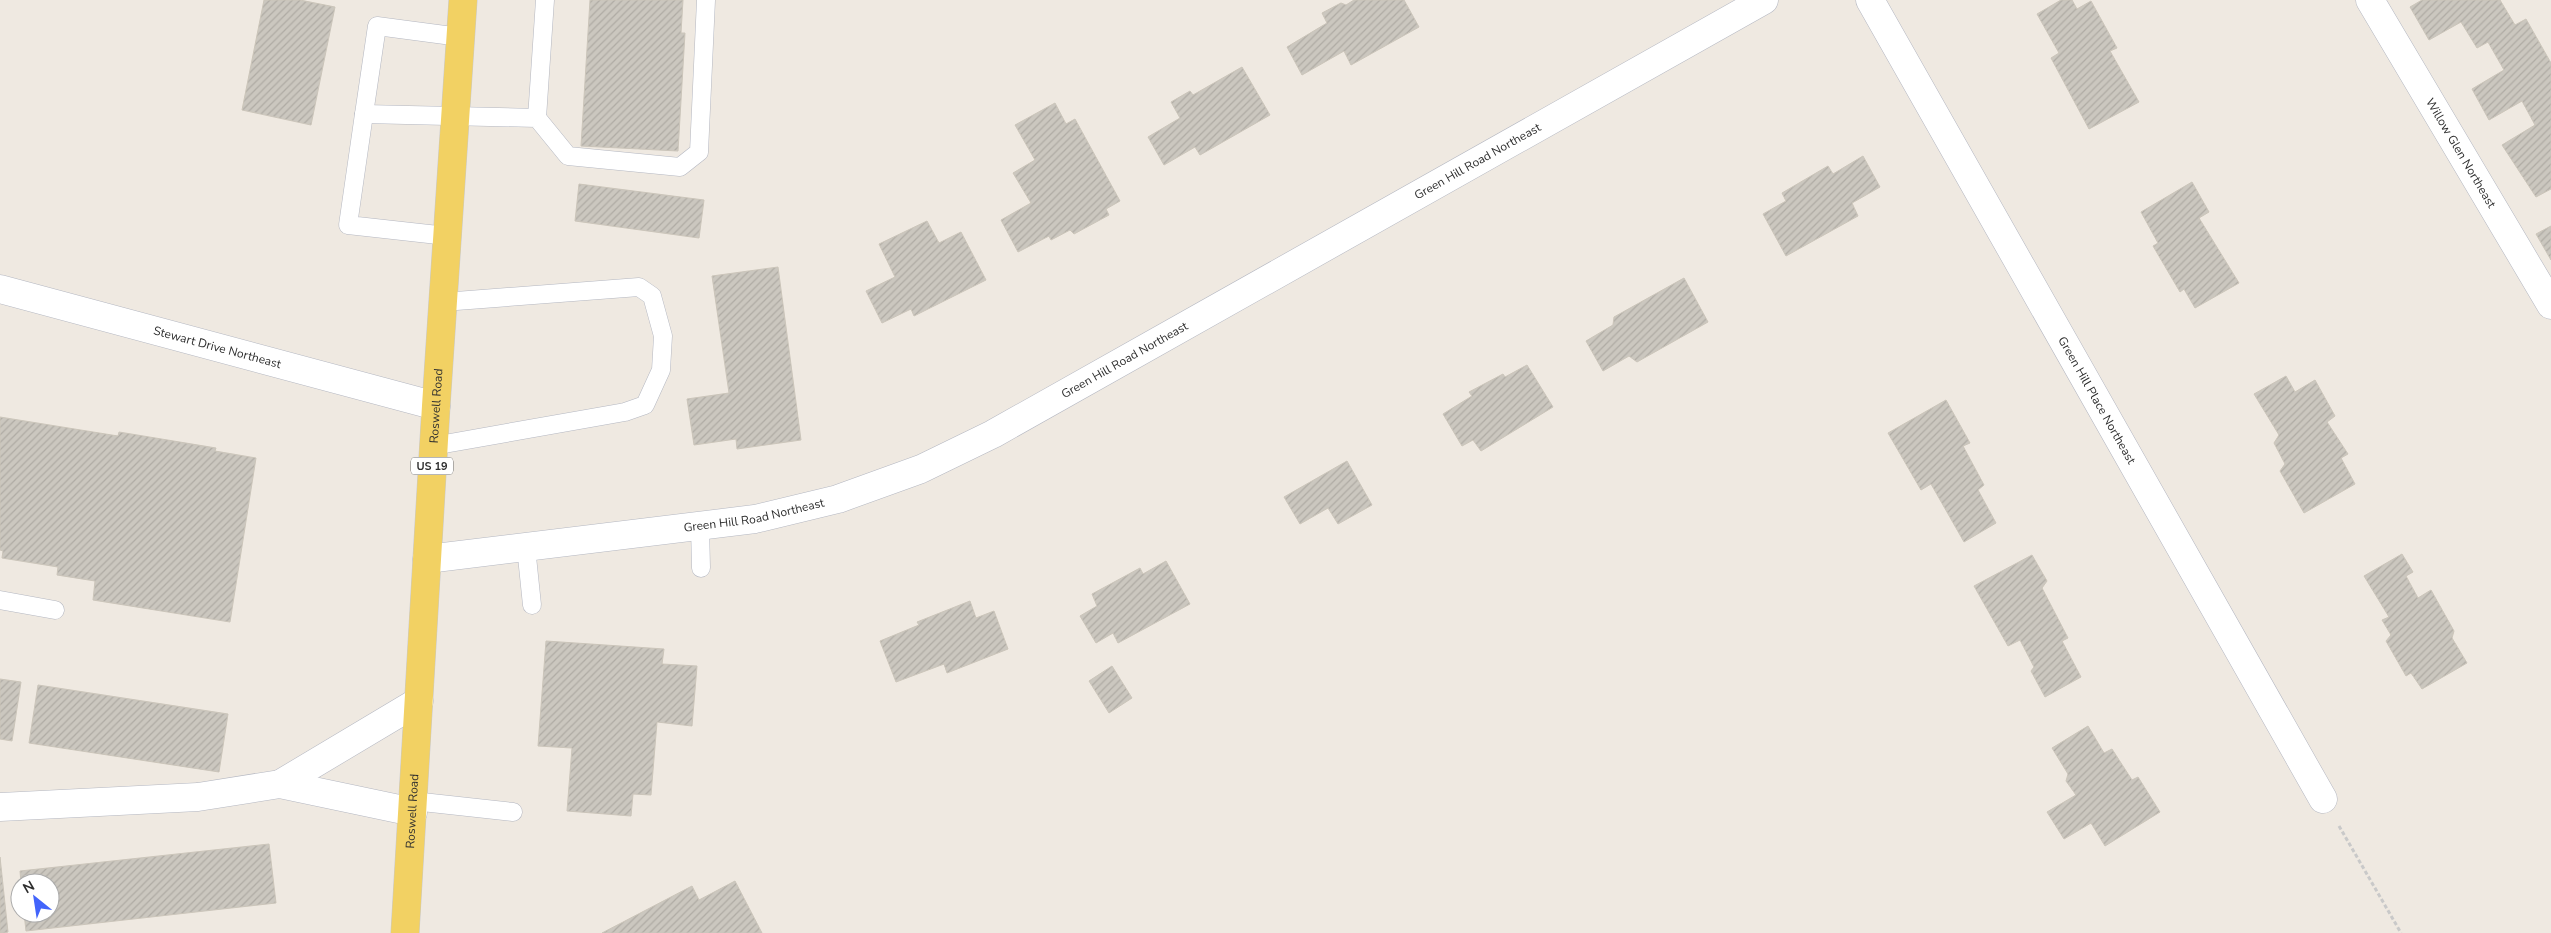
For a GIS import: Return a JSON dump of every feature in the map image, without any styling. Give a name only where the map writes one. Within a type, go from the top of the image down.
[{"type":"main road","name":"Roswell Road","points":[[405,933],[442,302],[463,0]]},
{"type":"street","name":"Green Hill Road Northeast","points":[[427,559],[755,519],[838,500],[921,470],[993,434],[1764,0]]},
{"type":"street","name":"Green Hill Place Northeast","points":[[1870,0],[2323,799]]},
{"type":"street","name":"Willow Glen Northeast","points":[[2370,0],[2551,305]]},
{"type":"street","name":"Stewart Drive Northeast","points":[[0,289],[436,406]]},
{"type":"street","points":[[280,784],[418,701]]},
{"type":"street","points":[[0,807],[198,797],[280,784],[413,807]]},
{"type":"lane","points":[[546,0],[537,118],[568,156],[680,167],[699,152],[706,0]]},
{"type":"lane","points":[[447,236],[348,225],[377,26],[460,37]]},
{"type":"lane","points":[[364,114],[537,118]]},
{"type":"lane","points":[[434,446],[625,412],[645,404],[661,370],[663,336],[652,296],[639,286],[442,302]]},
{"type":"lane","points":[[700,526],[701,568]]},
{"type":"lane","points":[[526,547],[532,606]]},
{"type":"lane","points":[[0,600],[56,610]]},
{"type":"lane","points":[[413,807],[513,812]]},
{"type":"path","points":[[2323,799],[2401,933]]},
{"type":"building","points":[[264,0],[300,0],[335,7],[311,125],[242,110]]},
{"type":"building","points":[[590,0],[683,0],[681,33],[685,33],[678,151],[581,146]]},
{"type":"building","points":[[1354,0],[1404,0],[1419,27],[1351,65],[1344,51],[1302,75],[1287,47],[1327,23],[1322,13],[1341,3],[1346,5]]},
{"type":"building","points":[[2061,0],[2072,0],[2077,9],[2091,1],[2117,48],[2110,51],[2139,102],[2089,129],[2051,58],[2059,53],[2037,14]]},
{"type":"building","points":[[2422,0],[2500,0],[2515,25],[2526,19],[2551,63],[2551,189],[2536,197],[2502,145],[2535,125],[2522,101],[2489,120],[2472,89],[2504,70],[2488,42],[2477,48],[2461,22],[2429,40],[2410,7]]},
{"type":"building","points":[[1242,67],[1270,115],[1200,155],[1195,147],[1164,165],[1148,137],[1180,118],[1171,102],[1190,91],[1193,95]]},
{"type":"building","points":[[1055,103],[1066,124],[1075,119],[1120,201],[1106,209],[1109,215],[1074,234],[1070,230],[1051,240],[1049,236],[1018,252],[1001,220],[1031,203],[1013,173],[1035,160],[1015,125]]},
{"type":"building","points":[[1863,156],[1880,187],[1852,203],[1858,216],[1786,256],[1763,214],[1786,201],[1782,193],[1828,166],[1833,174]]},
{"type":"building","points":[[2192,182],[2209,212],[2199,218],[2239,283],[2195,308],[2184,289],[2180,292],[2153,246],[2158,243],[2141,212]]},
{"type":"building","points":[[579,184],[704,200],[699,238],[575,221]]},
{"type":"building","points":[[927,221],[939,243],[961,232],[986,280],[914,316],[911,309],[882,323],[866,291],[895,277],[879,244]]},
{"type":"building","points":[[2551,226],[2551,260],[2536,234]]},
{"type":"building","points":[[778,267],[801,440],[737,449],[736,439],[694,445],[687,399],[729,393],[712,276]]},
{"type":"building","points":[[1684,278],[1708,322],[1637,362],[1629,356],[1603,371],[1586,341],[1613,325],[1614,317]]},
{"type":"building","points":[[1527,365],[1553,407],[1481,451],[1473,440],[1462,446],[1443,414],[1472,396],[1469,392],[1503,374],[1505,377]]},
{"type":"building","points":[[2286,376],[2295,392],[2315,380],[2335,416],[2327,422],[2348,454],[2341,458],[2355,484],[2304,513],[2280,471],[2285,464],[2274,443],[2279,435],[2254,394]]},
{"type":"building","points":[[1946,400],[1970,443],[1963,446],[1984,485],[1978,490],[1996,523],[1964,542],[1931,484],[1921,490],[1888,433]]},
{"type":"building","points":[[0,417],[118,436],[119,432],[216,448],[215,451],[256,458],[230,622],[93,600],[95,581],[57,575],[58,567],[2,558],[3,551],[0,550]]},
{"type":"building","points":[[1347,461],[1372,505],[1338,524],[1328,508],[1300,524],[1284,497]]},
{"type":"building","points":[[2402,554],[2413,572],[2406,576],[2418,598],[2431,590],[2454,631],[2452,638],[2467,663],[2422,689],[2411,673],[2406,676],[2386,641],[2391,635],[2382,620],[2389,617],[2364,576]]},
{"type":"building","points":[[2032,555],[2047,581],[2042,588],[2068,638],[2062,641],[2081,677],[2045,697],[2031,671],[2034,667],[2020,640],[2008,646],[1974,586]]},
{"type":"building","points":[[1166,561],[1190,604],[1118,643],[1113,633],[1096,643],[1080,616],[1097,606],[1092,594],[1140,568],[1143,574]]},
{"type":"building","points":[[970,601],[976,618],[994,611],[1008,649],[947,673],[944,664],[896,682],[880,641],[919,625],[917,622]]},
{"type":"building","points":[[546,641],[664,649],[662,664],[697,666],[692,726],[657,722],[651,795],[633,794],[631,816],[567,811],[572,748],[538,746]]},
{"type":"building","points":[[1112,666],[1132,698],[1109,713],[1089,681]]},
{"type":"building","points":[[0,679],[21,682],[12,741],[0,739]]},
{"type":"building","points":[[38,685],[228,714],[219,772],[29,743]]},
{"type":"building","points":[[2088,726],[2104,753],[2112,749],[2132,780],[2138,777],[2160,812],[2105,846],[2091,823],[2064,839],[2047,812],[2076,795],[2066,781],[2068,774],[2052,748]]},
{"type":"building","points":[[269,844],[276,903],[26,931],[25,923],[60,923],[60,873],[20,873],[20,871]]},
{"type":"building","points":[[0,857],[8,932],[4,933],[0,933]]},
{"type":"building","points":[[735,881],[762,933],[602,933],[692,886],[699,900]]}]
